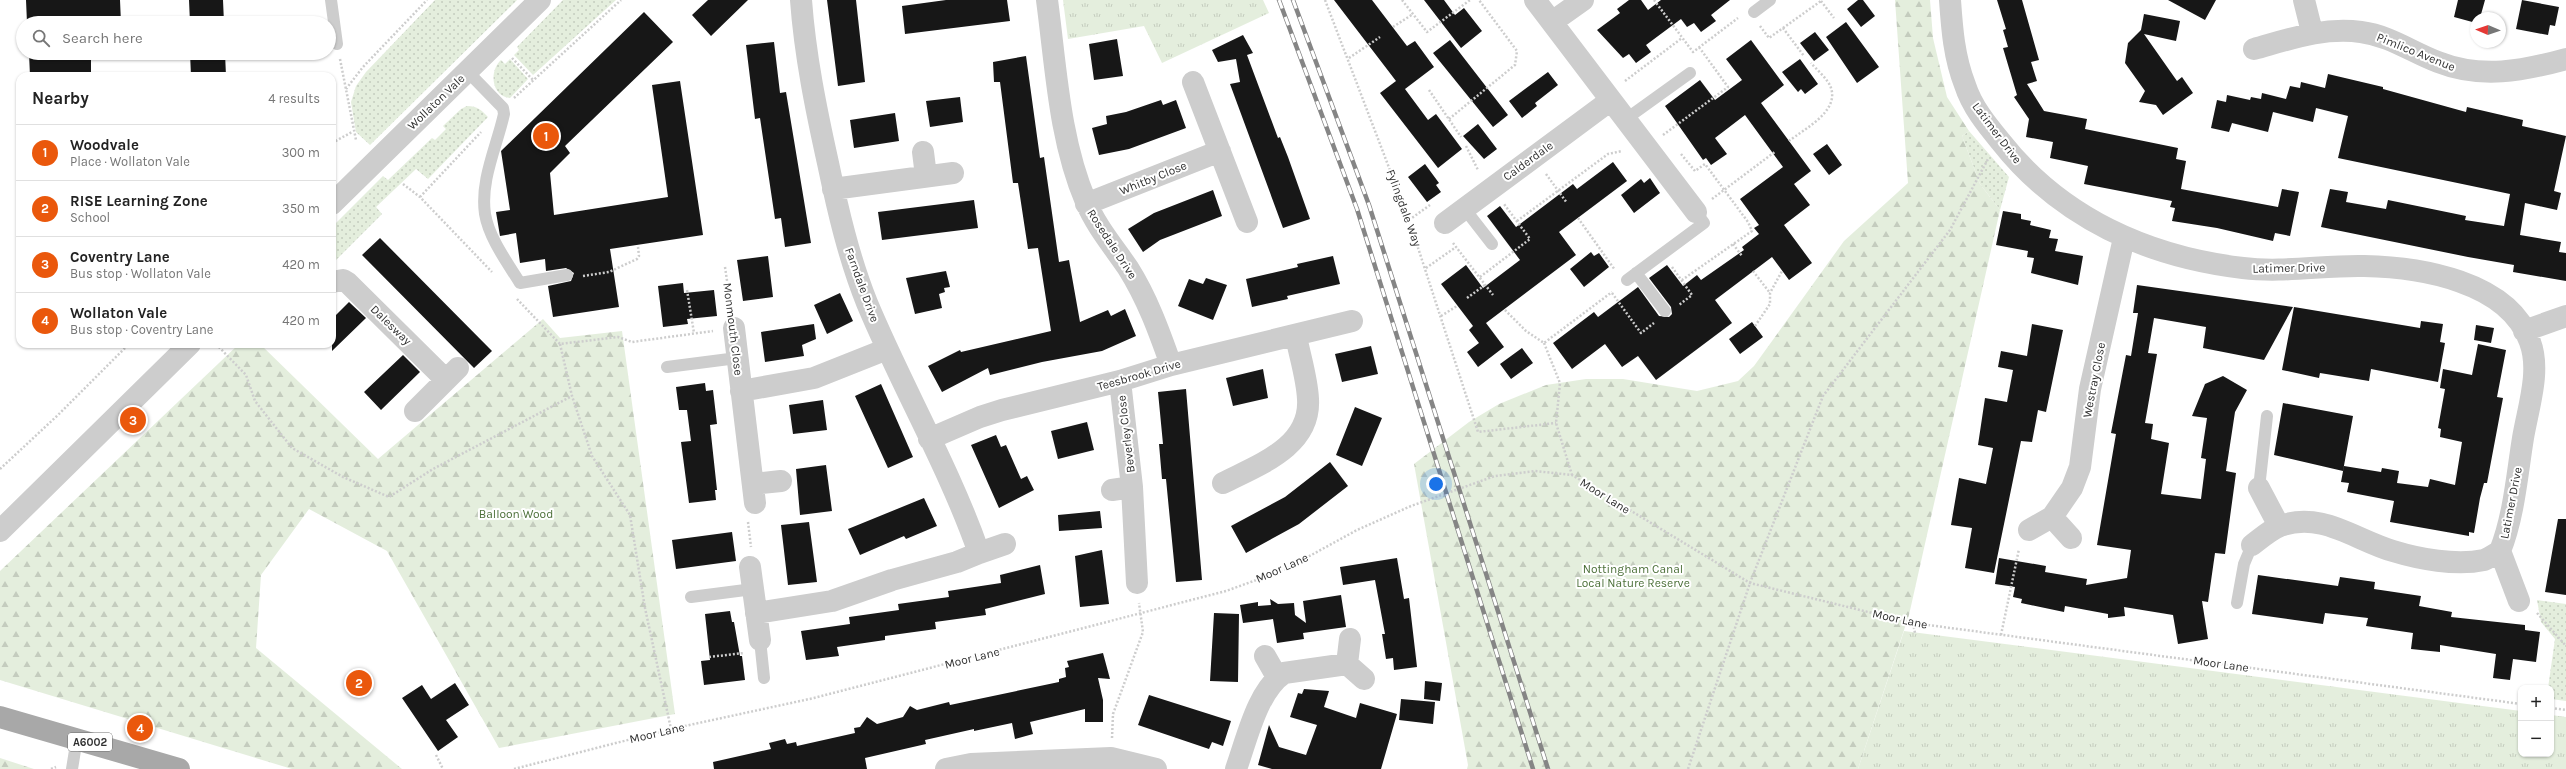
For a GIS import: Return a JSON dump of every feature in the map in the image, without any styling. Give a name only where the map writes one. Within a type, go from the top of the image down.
[{"type":"main road","name":"A6002","points":[[0,716],[179,769]]},
{"type":"street","name":"Wollaton Vale","points":[[336,200],[540,0]]},
{"type":"street","name":"Farndale Drive","points":[[801,0],[808,70],[833,188],[858,278],[887,349],[968,521],[979,553]]},
{"type":"street","name":"Rosedale Drive","points":[[1047,0],[1069,152],[1086,204],[1095,221],[1139,287],[1159,332],[1171,365]]},
{"type":"street","points":[[1535,0],[1696,212]]},
{"type":"street","points":[[1552,22],[1583,0]]},
{"type":"street","name":"Latimer Drive","points":[[1950,0],[1952,38],[1965,88],[1975,108],[2018,163],[2066,206],[2124,238],[2176,255],[2243,268],[2364,266],[2405,270],[2448,279],[2485,291],[2496,299],[2517,320],[2530,341],[2534,375],[2508,523],[2500,551],[2519,601]]},
{"type":"street","points":[[2304,0],[2312,32]]},
{"type":"street","name":"Pimlico Avenue","points":[[2254,49],[2312,32],[2340,30],[2386,37],[2437,62],[2464,70],[2486,73],[2532,68],[2566,59]]},
{"type":"street","points":[[1193,82],[1247,222]]},
{"type":"street","name":"Calderdale","points":[[1449,232],[1464,208],[1611,100]]},
{"type":"street","name":"Whitby Close","points":[[1086,204],[1220,151]]},
{"type":"street","points":[[923,152],[926,176]]},
{"type":"street","points":[[833,188],[953,172]]},
{"type":"street","name":"Westray Close","points":[[2029,530],[2052,517],[2072,488],[2080,467],[2090,389],[2124,238]]},
{"type":"street","name":"Dalesway","points":[[336,281],[343,280],[348,283],[452,374],[415,411]]},
{"type":"street","points":[[2524,332],[2566,316]]},
{"type":"street","name":"Teesbrook Drive","points":[[929,439],[980,417],[1120,381],[1171,365],[1296,336],[1352,321]]},
{"type":"street","name":"Monmouth Close","points":[[734,328],[754,494]]},
{"type":"street","points":[[1223,484],[1278,454],[1289,446],[1303,427],[1308,400],[1296,336]]},
{"type":"street","points":[[0,531],[186,348]]},
{"type":"street","name":"Monmouth Close","points":[[741,391],[814,378],[887,349]]},
{"type":"street","name":"Beverley Close","points":[[1120,381],[1122,488],[1137,583]]},
{"type":"street","points":[[754,494],[781,481]]},
{"type":"street","points":[[2259,488],[2278,526]]},
{"type":"street","points":[[2052,517],[2071,538]]},
{"type":"street","name":"Latimer Drive","points":[[2252,545],[2278,526],[2311,522],[2330,525],[2392,551],[2425,558],[2462,561],[2485,560],[2500,551]]},
{"type":"street","points":[[756,613],[832,601],[897,578],[957,562],[1005,544]]},
{"type":"street","points":[[750,567],[761,645]]},
{"type":"street","points":[[1347,664],[1350,639]]},
{"type":"street","points":[[1265,656],[1277,677]]},
{"type":"street","points":[[1236,769],[1265,694],[1277,677],[1284,672],[1347,664],[1364,679]]},
{"type":"street","points":[[946,769],[971,764],[1122,763],[1156,769]]},
{"type":"lane","points":[[331,0],[333,16]]},
{"type":"lane","points":[[1751,16],[1770,0]]},
{"type":"lane","points":[[336,37],[337,44]]},
{"type":"lane","points":[[467,71],[503,108],[504,114],[486,184],[485,215],[490,229],[520,283],[567,275]]},
{"type":"lane","points":[[1626,120],[1690,73]]},
{"type":"lane","points":[[1464,208],[1492,244]]},
{"type":"lane","points":[[1665,311],[1629,279],[1704,222],[1696,212]]},
{"type":"lane","points":[[667,367],[737,358]]},
{"type":"lane","points":[[2259,488],[2261,452],[2267,416]]},
{"type":"lane","points":[[2237,603],[2244,564],[2252,545]]},
{"type":"lane","points":[[691,597],[753,589]]},
{"type":"lane","points":[[761,645],[764,678]]},
{"type":"lane","points":[[72,769],[77,738]]},
{"type":"path","points":[[346,89],[363,67],[427,0]]},
{"type":"path","points":[[420,197],[503,108],[621,0]]},
{"type":"path","name":"Fylingdale Way","points":[[1325,0],[1349,58],[1426,268],[1478,432],[1556,423]]},
{"type":"path","points":[[1402,0],[1427,32],[1470,0]]},
{"type":"path","points":[[1449,120],[1515,65],[1517,51],[1479,0]]},
{"type":"path","points":[[1654,0],[1692,52],[1751,16],[1769,38],[1821,1],[1834,18]]},
{"type":"path","points":[[1393,28],[1413,14]]},
{"type":"path","points":[[1783,28],[1804,56]]},
{"type":"path","points":[[1349,58],[1380,36]]},
{"type":"path","points":[[1624,81],[1682,38]]},
{"type":"path","points":[[497,41],[534,81]]},
{"type":"path","points":[[337,44],[346,89],[352,132],[356,140]]},
{"type":"path","points":[[1517,222],[1557,190],[1608,154],[1645,145],[1728,87],[1699,47]]},
{"type":"path","points":[[1789,141],[1821,116],[1829,108],[1831,101],[1831,87],[1811,63]]},
{"type":"path","points":[[1428,90],[1461,137]]},
{"type":"path","points":[[336,141],[352,132]]},
{"type":"path","points":[[1688,769],[1750,583],[1823,396],[1950,230],[1999,139]]},
{"type":"path","points":[[1466,146],[1478,170]]},
{"type":"path","points":[[1696,212],[1776,151]]},
{"type":"path","points":[[1534,157],[1566,203]]},
{"type":"path","points":[[1544,343],[1629,279],[1578,218]]},
{"type":"path","points":[[1449,232],[1456,246],[1493,295]]},
{"type":"path","points":[[1733,244],[1742,256]]},
{"type":"path","points":[[1426,268],[1456,246]]},
{"type":"path","points":[[567,275],[574,277],[614,270],[637,259],[639,256],[638,247]]},
{"type":"path","points":[[1663,254],[1692,296]]},
{"type":"path","name":"Monmouth Close","points":[[725,267],[734,328]]},
{"type":"path","points":[[1753,271],[1770,293]]},
{"type":"path","points":[[1755,326],[1770,304],[1770,293],[1782,271]]},
{"type":"path","points":[[1467,298],[1485,285]]},
{"type":"path","points":[[687,290],[694,333]]},
{"type":"path","points":[[1441,316],[1457,306]]},
{"type":"path","points":[[1505,310],[1526,330],[1544,343],[1560,383],[1556,423],[1572,475]]},
{"type":"path","points":[[618,337],[632,342],[734,328]]},
{"type":"path","points":[[560,344],[572,396],[592,456],[630,515],[645,608],[671,730]]},
{"type":"path","points":[[0,468],[58,415],[125,348]]},
{"type":"path","points":[[220,348],[246,375],[255,401],[292,448],[343,477],[389,496],[433,469],[572,396]]},
{"type":"path","name":"Moor Lane","points":[[514,769],[671,730],[814,698],[1226,591],[1284,570],[1357,530],[1411,506],[1495,476],[1535,471],[1572,475],[1750,583],[1913,623],[2518,704]]},
{"type":"path","points":[[750,567],[753,563],[747,513],[754,494]]},
{"type":"path","points":[[2001,635],[2021,539],[2029,530]]},
{"type":"path","points":[[2519,601],[2539,615],[2566,646]]},
{"type":"path","points":[[1122,763],[1113,714],[1143,632],[1140,614]]},
{"type":"path","points":[[1913,623],[1915,633]]},
{"type":"path","points":[[709,657],[761,645]]},
{"type":"path","points":[[2554,708],[2566,710]]},
{"type":"path","points":[[436,755],[443,769]]},
{"type":"green space","points":[[435,0],[517,0],[370,145],[356,132],[351,102],[356,86],[366,72]]},
{"type":"green space","points":[[563,0],[616,0],[533,75],[514,55],[519,50],[517,47]]},
{"type":"green space","points":[[1063,0],[1263,0],[1269,13],[1162,63],[1144,26],[1068,39]]},
{"type":"green space","name":"Nottingham Canal Local Nature Reserve","points":[[1895,0],[1930,0],[1933,38],[1947,97],[1969,131],[1962,136],[1980,184],[2000,210],[1909,615],[1858,769],[1467,769],[1468,765],[1414,464],[1469,422],[1499,404],[1546,385],[1586,379],[1623,379],[1697,391],[1738,381],[1754,366],[1844,241],[1908,183]]},
{"type":"green space","points":[[510,59],[528,79],[510,98],[499,93],[494,82],[494,76],[497,65],[501,60],[505,64]]},
{"type":"green space","points":[[471,106],[481,110],[488,117],[428,179],[416,169],[376,207],[382,214],[336,260],[336,223],[383,176],[388,180],[432,138],[435,140],[446,129],[443,126],[461,109]]},
{"type":"green space","points":[[1969,131],[2009,177],[2000,210],[1980,184],[1962,136]]},
{"type":"green space","name":"Balloon Wood","points":[[543,319],[560,338],[622,331],[675,714],[499,748],[387,551],[309,509],[261,575],[256,648],[402,769],[292,769],[0,680],[0,571],[235,348],[264,348],[378,459]]},
{"type":"green space","points":[[2537,600],[2566,604],[2566,701],[2554,699],[2554,685],[2548,685],[2555,639],[2541,622]]},
{"type":"green space","points":[[1904,631],[2518,711],[2518,757],[2554,757],[2554,715],[2566,717],[2566,769],[1858,769]]},
{"type":"green space","points":[[0,758],[34,769],[0,769]]},
{"type":"building","points":[[26,0],[120,0],[121,16],[27,16]]},
{"type":"building","points":[[189,0],[223,0],[224,16],[190,16]]},
{"type":"building","points":[[708,0],[748,0],[711,36],[692,15]]},
{"type":"building","points":[[827,0],[856,0],[865,82],[838,86]]},
{"type":"building","points":[[946,0],[1007,0],[1010,21],[905,34],[902,6]]},
{"type":"building","points":[[1334,0],[1372,0],[1407,46],[1415,41],[1434,67],[1405,89],[1428,120],[1436,114],[1462,149],[1438,168],[1380,93],[1396,81]]},
{"type":"building","points":[[1424,0],[1444,0],[1455,15],[1464,8],[1482,31],[1461,48]]},
{"type":"building","points":[[1629,0],[1641,0],[1648,10],[1661,0],[1730,0],[1711,15],[1716,21],[1701,32],[1694,23],[1687,27],[1681,19],[1646,45],[1651,52],[1636,63],[1629,54],[1623,58],[1597,30],[1620,13],[1617,9]]},
{"type":"building","points":[[1858,0],[1863,0],[1875,16],[1861,27],[1847,9]]},
{"type":"building","points":[[1997,0],[2022,0],[2039,60],[2031,62],[2037,81],[2027,84],[2044,111],[2087,119],[2085,129],[2178,148],[2176,159],[2186,161],[2181,189],[2278,207],[2282,189],[2299,192],[2290,236],[2275,233],[2273,241],[2217,228],[2172,221],[2175,208],[2170,207],[2172,201],[2084,184],[2088,166],[2050,158],[2053,142],[2026,137],[2029,119],[2014,97],[2017,95],[2003,48],[2008,47],[2003,30],[2006,29]]},
{"type":"building","points":[[2168,0],[2216,0],[2205,20]]},
{"type":"building","points":[[2458,0],[2485,0],[2482,12],[2470,12],[2470,21],[2454,17]]},
{"type":"building","points":[[2522,0],[2559,7],[2555,26],[2550,25],[2548,35],[2516,29]]},
{"type":"building","points":[[644,12],[673,42],[565,146],[570,153],[550,173],[554,215],[668,197],[652,85],[680,81],[703,235],[610,249],[619,307],[553,317],[548,286],[571,281],[574,273],[566,268],[546,271],[545,259],[520,263],[516,233],[500,236],[496,212],[510,210],[501,151]]},
{"type":"building","points":[[2144,14],[2180,21],[2176,41],[2144,34],[2177,81],[2182,77],[2193,93],[2163,115],[2156,105],[2139,102],[2145,91],[2125,63],[2128,43],[2141,30]]},
{"type":"building","points":[[1846,22],[1879,67],[1857,83],[1826,37]]},
{"type":"building","points":[[1815,32],[1829,50],[1814,61],[1800,43]]},
{"type":"building","points":[[1243,35],[1253,53],[1247,55],[1278,138],[1280,137],[1288,157],[1310,219],[1283,228],[1230,84],[1240,82],[1236,59],[1218,62],[1212,50]]},
{"type":"building","points":[[1117,39],[1123,76],[1094,80],[1089,44]]},
{"type":"building","points":[[1450,40],[1508,115],[1493,127],[1433,53]]},
{"type":"building","points":[[1751,40],[1784,85],[1761,103],[1811,171],[1794,184],[1810,205],[1784,225],[1812,263],[1789,280],[1772,257],[1715,300],[1732,323],[1656,380],[1638,356],[1622,367],[1605,344],[1572,369],[1553,343],[1594,312],[1598,317],[1638,287],[1659,316],[1669,317],[1672,314],[1671,307],[1649,278],[1667,265],[1683,286],[1697,275],[1701,280],[1744,250],[1742,247],[1759,234],[1754,228],[1759,225],[1740,199],[1783,167],[1745,115],[1715,138],[1727,154],[1711,165],[1706,158],[1703,160],[1665,106],[1700,80],[1715,100],[1742,80],[1726,59]]},
{"type":"building","points":[[774,42],[780,93],[786,92],[811,243],[785,247],[781,218],[775,219],[760,118],[755,119],[746,45]]},
{"type":"building","points":[[1026,56],[1040,158],[1044,157],[1059,262],[1069,260],[1080,322],[1108,310],[1111,316],[1125,309],[1136,336],[1102,351],[1042,362],[990,375],[988,368],[942,392],[928,366],[960,350],[961,352],[1051,331],[1038,248],[1028,249],[1018,183],[1013,183],[1000,82],[994,82],[993,62]]},
{"type":"building","points":[[1800,59],[1818,84],[1805,94],[1801,89],[1798,92],[1782,72]]},
{"type":"building","points":[[29,60],[91,60],[91,72],[30,72]]},
{"type":"building","points":[[190,60],[225,60],[226,72],[191,72]]},
{"type":"building","points":[[1548,72],[1558,85],[1535,103],[1537,106],[1522,118],[1509,101]]},
{"type":"building","points":[[2328,74],[2383,87],[2383,89],[2466,112],[2467,107],[2523,120],[2522,126],[2566,136],[2554,191],[2561,193],[2557,210],[2525,203],[2520,235],[2561,242],[2559,252],[2566,253],[2566,281],[2513,272],[2514,265],[2321,227],[2330,189],[2348,192],[2346,202],[2386,209],[2388,200],[2466,216],[2465,220],[2504,226],[2510,194],[2338,158],[2348,116],[2316,108],[2313,122],[2273,112],[2268,132],[2232,123],[2229,132],[2211,128],[2217,100],[2226,102],[2227,95],[2250,100],[2251,97],[2261,99],[2262,93],[2286,99],[2290,86],[2300,88],[2301,82],[2325,88]]},
{"type":"building","points":[[960,97],[963,122],[930,127],[926,101]]},
{"type":"building","points":[[1161,100],[1163,105],[1176,100],[1186,128],[1129,149],[1099,155],[1092,128],[1107,124],[1106,116],[1126,112]]},
{"type":"building","points":[[895,113],[899,141],[854,148],[850,120]]},
{"type":"building","points":[[1478,124],[1497,149],[1484,159],[1463,136]]},
{"type":"building","points":[[1827,144],[1842,165],[1829,175],[1813,154]]},
{"type":"building","points":[[1613,162],[1627,181],[1559,232],[1576,255],[1486,323],[1504,347],[1478,367],[1467,352],[1479,343],[1469,330],[1473,326],[1441,284],[1466,265],[1483,288],[1520,260],[1487,216],[1500,206],[1516,227],[1573,184],[1577,189]]},
{"type":"building","points":[[1425,164],[1439,183],[1436,185],[1441,192],[1427,202],[1408,177]]},
{"type":"building","points":[[1650,178],[1660,193],[1634,213],[1621,195],[1641,179],[1644,183]]},
{"type":"building","points":[[1213,190],[1222,216],[1160,240],[1143,252],[1128,229],[1154,213]]},
{"type":"building","points":[[974,200],[978,228],[882,240],[878,212]]},
{"type":"building","points":[[2003,211],[2021,214],[2021,219],[2031,221],[2030,225],[2051,230],[2049,238],[2058,239],[2055,251],[2083,256],[2078,285],[2031,273],[2034,258],[2027,257],[2028,251],[1996,245]]},
{"type":"building","points":[[380,238],[492,351],[474,368],[362,255]]},
{"type":"building","points":[[1591,252],[1594,256],[1599,253],[1609,267],[1584,287],[1570,269]]},
{"type":"building","points":[[768,256],[773,297],[743,301],[737,260]]},
{"type":"building","points":[[1333,256],[1340,284],[1287,296],[1288,299],[1252,307],[1246,279],[1298,267],[1297,264]]},
{"type":"building","points":[[946,271],[950,287],[944,288],[945,292],[939,294],[942,308],[915,314],[906,278]]},
{"type":"building","points":[[1206,278],[1227,285],[1213,320],[1178,306],[1189,279],[1203,284]]},
{"type":"building","points":[[683,283],[684,293],[714,290],[717,316],[687,319],[688,324],[663,327],[658,286]]},
{"type":"building","points":[[2137,285],[2293,307],[2264,360],[2203,348],[2206,327],[2154,318],[2148,353],[2157,354],[2145,423],[2153,424],[2151,439],[2169,443],[2161,494],[2201,499],[2206,459],[2201,458],[2207,418],[2192,416],[2205,384],[2223,376],[2247,390],[2235,412],[2226,471],[2236,473],[2225,554],[2215,553],[2208,602],[2202,601],[2208,639],[2178,644],[2173,615],[2124,607],[2125,616],[2108,618],[2108,614],[2065,606],[2064,612],[2021,603],[2022,599],[2013,597],[2015,587],[1995,584],[1999,558],[2046,566],[2045,572],[2087,579],[2086,585],[2127,578],[2131,550],[2097,545],[2116,434],[2111,433],[2126,355],[2131,356],[2138,313],[2133,313]]},
{"type":"building","points":[[840,293],[853,321],[827,334],[814,305]]},
{"type":"building","points":[[349,302],[366,318],[336,347],[336,315]]},
{"type":"building","points":[[2294,307],[2420,328],[2421,321],[2443,324],[2440,342],[2445,343],[2438,382],[2371,369],[2369,381],[2320,373],[2319,378],[2282,370]]},
{"type":"building","points":[[1752,322],[1763,337],[1740,354],[1729,339]]},
{"type":"building","points":[[814,324],[816,339],[802,345],[804,356],[765,362],[761,332]]},
{"type":"building","points":[[2032,324],[2063,330],[2046,412],[2038,410],[2032,442],[2021,441],[1994,573],[1965,568],[1972,528],[1951,525],[1959,478],[1986,484],[1993,448],[1978,445],[1985,398],[2007,402],[2013,370],[1998,367],[2001,351],[2027,356]]},
{"type":"building","points":[[2476,325],[2494,328],[2491,343],[2474,340]]},
{"type":"building","points":[[2478,344],[2506,350],[2497,397],[2503,398],[2487,483],[2484,483],[2480,498],[2474,533],[2469,532],[2469,536],[2390,522],[2394,501],[2347,492],[2349,483],[2341,482],[2344,466],[2381,472],[2382,468],[2399,471],[2397,483],[2428,487],[2430,479],[2455,485],[2462,442],[2440,437],[2441,429],[2438,428],[2445,389],[2440,388],[2443,369],[2472,375]]},
{"type":"building","points":[[1371,346],[1378,374],[1342,382],[1335,354]]},
{"type":"building","points":[[1522,348],[1533,363],[1511,379],[1500,364]]},
{"type":"building","points":[[403,355],[420,372],[381,410],[364,392]]},
{"type":"building","points":[[1263,369],[1268,398],[1233,406],[1226,378]]},
{"type":"building","points":[[705,383],[706,391],[713,390],[717,424],[710,425],[717,490],[715,490],[716,500],[689,503],[681,442],[691,441],[687,410],[679,410],[676,387]]},
{"type":"building","points":[[881,384],[913,457],[888,468],[855,396]]},
{"type":"building","points":[[1186,389],[1202,580],[1176,582],[1166,479],[1162,479],[1159,444],[1163,444],[1158,392]]},
{"type":"building","points":[[823,400],[827,430],[793,434],[789,405]]},
{"type":"building","points":[[2283,403],[2353,416],[2343,471],[2274,455]]},
{"type":"building","points":[[1355,407],[1382,418],[1362,466],[1336,455]]},
{"type":"building","points":[[1087,422],[1094,450],[1058,459],[1051,431]]},
{"type":"building","points":[[996,435],[1001,447],[1006,445],[1021,479],[1027,476],[1034,490],[999,508],[971,445]]},
{"type":"building","points":[[1330,462],[1348,486],[1299,524],[1246,553],[1231,526],[1285,497]]},
{"type":"building","points":[[826,465],[832,511],[800,515],[796,469]]},
{"type":"building","points":[[924,498],[937,526],[906,539],[904,536],[860,555],[848,529]]},
{"type":"building","points":[[1100,511],[1102,528],[1059,531],[1058,515]]},
{"type":"building","points":[[2558,519],[2566,519],[2566,595],[2545,592]]},
{"type":"building","points":[[809,522],[817,582],[788,585],[781,525]]},
{"type":"building","points":[[732,532],[736,561],[676,569],[672,540]]},
{"type":"building","points":[[1102,550],[1109,604],[1080,607],[1075,556]]},
{"type":"building","points":[[1397,558],[1404,599],[1409,598],[1417,667],[1394,670],[1393,658],[1386,659],[1382,634],[1385,634],[1375,580],[1343,585],[1340,567]]},
{"type":"building","points":[[1040,565],[1045,594],[985,609],[986,615],[935,622],[936,629],[885,636],[885,640],[837,647],[839,656],[806,660],[801,631],[850,624],[849,617],[899,610],[898,604],[949,597],[948,591],[1001,583],[1000,575]]},
{"type":"building","points":[[2258,575],[2338,586],[2340,577],[2375,582],[2374,589],[2421,596],[2419,606],[2452,612],[2451,617],[2525,625],[2525,630],[2540,632],[2536,662],[2513,659],[2510,680],[2493,678],[2496,654],[2440,645],[2440,652],[2411,649],[2413,633],[2366,626],[2368,618],[2325,613],[2323,624],[2252,614]]},
{"type":"building","points":[[1341,595],[1346,627],[1303,633],[1304,639],[1277,643],[1273,619],[1243,623],[1240,605],[1258,602],[1258,606],[1271,605],[1270,599],[1278,604],[1294,603],[1295,615],[1306,623],[1303,601]]},
{"type":"building","points":[[730,611],[732,622],[734,622],[740,656],[742,656],[745,680],[704,685],[701,661],[710,660],[705,614]]},
{"type":"building","points":[[1214,613],[1239,614],[1238,682],[1210,681]]},
{"type":"building","points":[[1103,653],[1110,679],[1098,678],[1103,700],[1103,722],[1085,722],[1085,709],[1030,722],[1033,734],[1015,739],[1012,723],[974,731],[974,729],[925,740],[926,744],[865,758],[867,769],[714,769],[713,762],[771,749],[769,743],[785,739],[787,744],[796,742],[797,746],[855,733],[854,728],[860,727],[867,717],[877,724],[903,717],[910,706],[917,710],[949,702],[950,705],[1059,682],[1059,679],[1066,677],[1065,668],[1069,667],[1067,661]]},
{"type":"building","points":[[1425,681],[1442,683],[1440,701],[1424,699]]},
{"type":"building","points":[[455,683],[469,705],[446,720],[458,737],[438,751],[402,698],[422,685],[431,699]]},
{"type":"building","points":[[1304,689],[1329,691],[1324,707],[1356,718],[1360,703],[1397,714],[1381,769],[1272,769],[1258,765],[1269,725],[1279,747],[1306,755],[1317,725],[1290,717],[1298,693],[1302,694]]},
{"type":"building","points":[[1149,695],[1231,721],[1223,746],[1212,742],[1209,749],[1138,725]]},
{"type":"building","points":[[1401,699],[1435,702],[1433,724],[1399,720]]},
{"type":"railway","points":[[1279,0],[1357,209],[1533,769]]},
{"type":"railway","points":[[1293,0],[1369,205],[1548,769]]},
{"type":"place","name":"Woodvale","points":[[546,136]]},
{"type":"place","name":"Coventry Lane","points":[[133,420]]},
{"type":"place","name":"RISE Learning Zone","points":[[359,683]]},
{"type":"place","name":"Wollaton Vale","points":[[140,728]]}]
